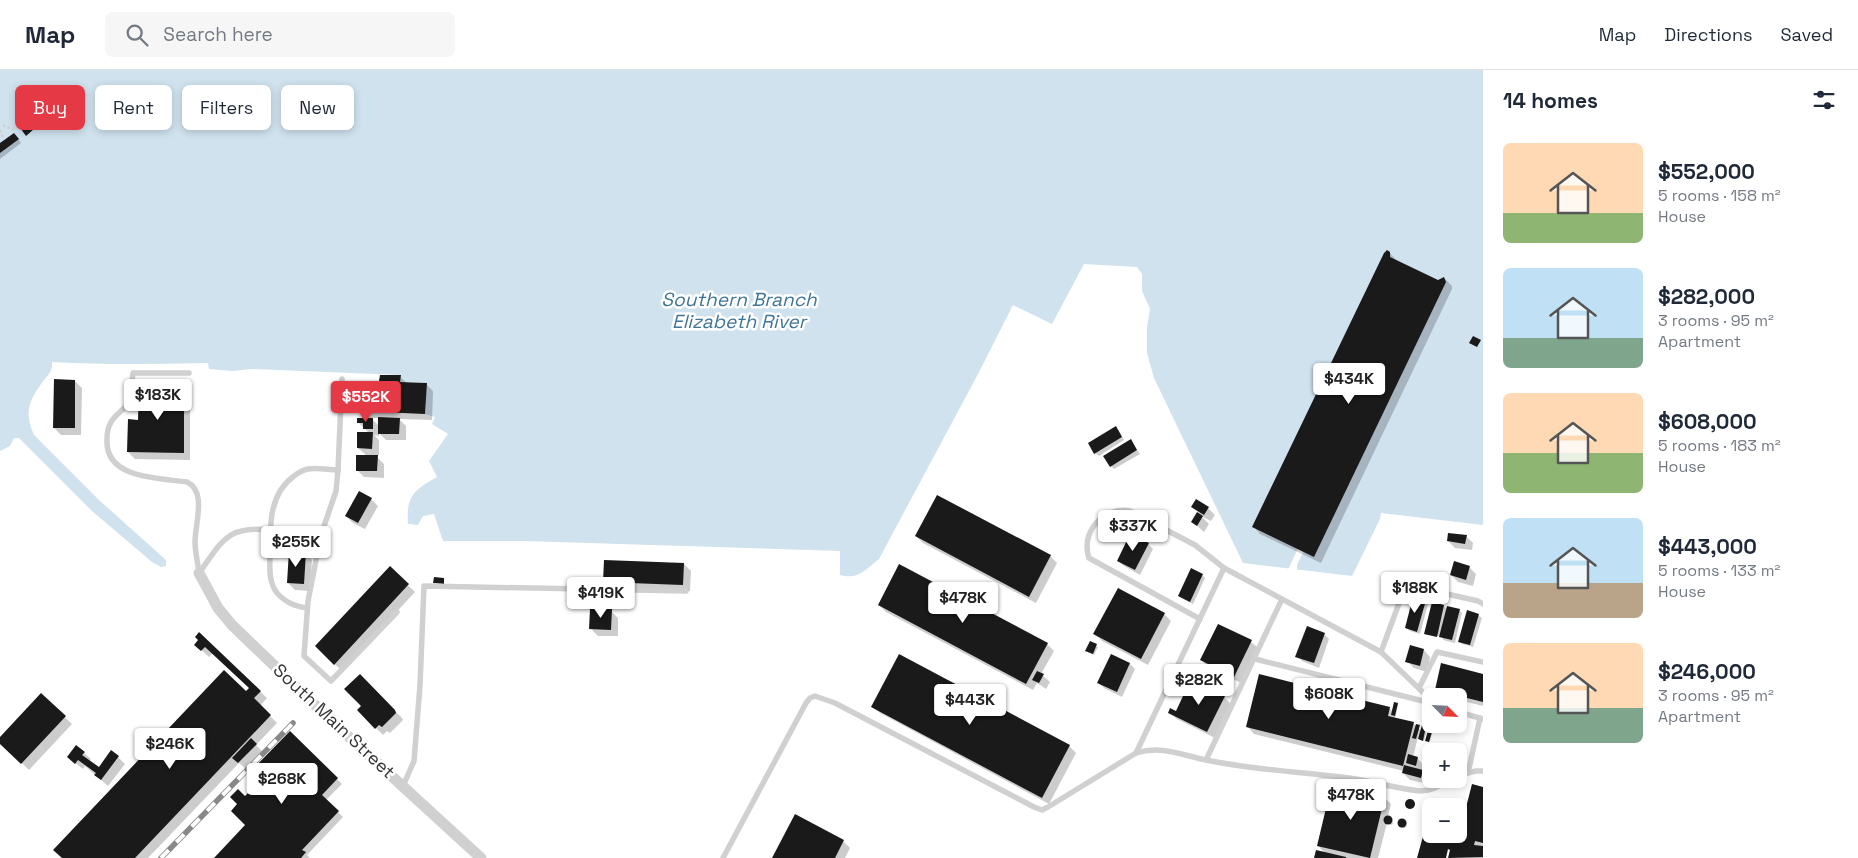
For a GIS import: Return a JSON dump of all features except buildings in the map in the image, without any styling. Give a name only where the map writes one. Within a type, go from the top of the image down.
[{"type":"street","name":"South Main Street","points":[[199,573],[218,608],[232,625],[338,727],[481,858]]},
{"type":"lane","points":[[189,373],[133,373],[129,404],[116,415],[107,429],[107,449],[111,459],[129,472],[192,484],[198,499],[195,543],[199,573]]},
{"type":"lane","points":[[342,379],[336,491],[321,535],[307,608],[304,656],[331,681],[398,612]]},
{"type":"lane","points":[[307,608],[287,602],[277,592],[270,580],[272,511],[277,494],[286,482],[308,469],[338,470]]},
{"type":"lane","points":[[1200,619],[1088,558],[1086,550],[1091,532],[1098,520],[1105,514],[1121,510],[1130,511],[1195,545],[1224,568],[1380,652],[1422,692]]},
{"type":"lane","points":[[199,573],[220,543],[232,534],[252,528],[270,530]]},
{"type":"lane","points":[[1136,752],[1224,568]]},
{"type":"lane","points":[[403,786],[414,761],[420,685],[424,586],[686,591]]},
{"type":"lane","points":[[1380,652],[1402,595],[1412,586],[1478,601],[1483,604]]},
{"type":"lane","points":[[1206,760],[1282,600]]},
{"type":"lane","points":[[1419,688],[1437,652],[1483,662]]},
{"type":"lane","points":[[1254,659],[1422,700]]},
{"type":"lane","points":[[723,858],[806,703],[815,696],[835,703],[1038,809],[1048,807],[1136,752],[1153,749],[1168,750],[1206,760],[1291,772],[1348,778],[1420,790],[1432,788]]},
{"type":"lane","points":[[1468,715],[1482,719],[1468,773],[1483,772]]},
{"type":"path","points":[[3,125],[13,130]]},
{"type":"path","points":[[0,130],[4,140]]},
{"type":"water","name":"Southern Branch Elizabeth River","points":[[0,70],[1483,70],[1483,525],[1381,513],[1380,519],[1352,576],[1243,563],[1154,378],[1147,353],[1147,327],[1150,309],[1142,291],[1142,274],[1137,267],[1084,264],[1052,324],[1013,305],[879,559],[861,573],[852,576],[840,575],[840,551],[524,541],[443,541],[434,514],[423,516],[418,525],[408,524],[408,507],[410,500],[417,490],[437,477],[429,461],[448,434],[432,424],[435,417],[425,414],[427,383],[400,382],[400,375],[252,369],[232,371],[209,369],[208,363],[110,364],[52,362],[50,372],[35,393],[30,406],[29,419],[34,435],[99,500],[166,560],[166,566],[161,567],[152,562],[92,511],[19,438],[14,438],[10,446],[0,451]]},
{"type":"pier","points":[[1304,535],[1310,538],[1297,565],[1297,571],[1288,570]]},
{"type":"railway","points":[[161,858],[293,723]]}]
